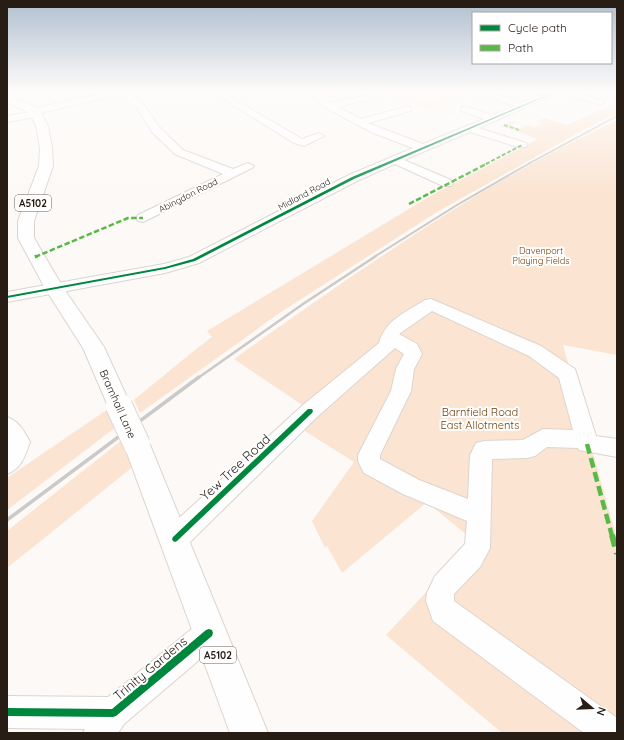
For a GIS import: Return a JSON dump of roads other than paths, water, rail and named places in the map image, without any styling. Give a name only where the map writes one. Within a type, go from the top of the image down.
[{"type":"main road","name":"Bramhall Lane","points":[[42,127],[46,148],[46,166],[26,221],[26,238],[55,290],[93,347],[137,445],[175,539],[209,633],[249,733]]},
{"type":"street","name":"Abingdon Road","points":[[154,127],[179,152],[232,173]]},
{"type":"street","points":[[274,127],[304,143],[319,136]]},
{"type":"street","points":[[368,127],[422,148]]},
{"type":"street","name":"Midland Road","points":[[7,297],[55,290],[165,268],[194,260],[353,178],[473,127]]},
{"type":"street","points":[[469,128],[522,145]]},
{"type":"street","points":[[394,160],[448,183]]},
{"type":"street","name":"Abingdon Road","points":[[143,218],[248,166]]},
{"type":"street","name":"Yew Tree Road","points":[[175,539],[310,411],[387,346],[391,332],[397,326],[431,304],[535,351],[568,374],[586,439]]},
{"type":"street","points":[[390,336],[411,349],[413,354],[405,368],[401,391],[369,455],[370,464],[411,487],[480,515]]},
{"type":"street","points":[[7,426],[15,434],[19,442],[14,456],[7,464]]},
{"type":"street","points":[[611,733],[443,611],[439,596],[443,588],[477,550],[480,515],[481,455],[484,450],[527,449],[543,438],[586,439],[587,444],[617,448]]},
{"type":"street","name":"Trinity Gardens","points":[[7,712],[106,723],[209,633]]},
{"type":"railway","points":[[528,164],[597,127]]},
{"type":"railway","points":[[374,257],[457,205],[530,163]]},
{"type":"railway","points":[[198,378],[303,304],[376,256]]},
{"type":"railway","points":[[7,520],[199,377]]},
{"type":"park label","name":"Davenport Playing Fields","points":[[541,256]]},
{"type":"park label","name":"Barnfield Road East Allotments","points":[[480,418]]}]
